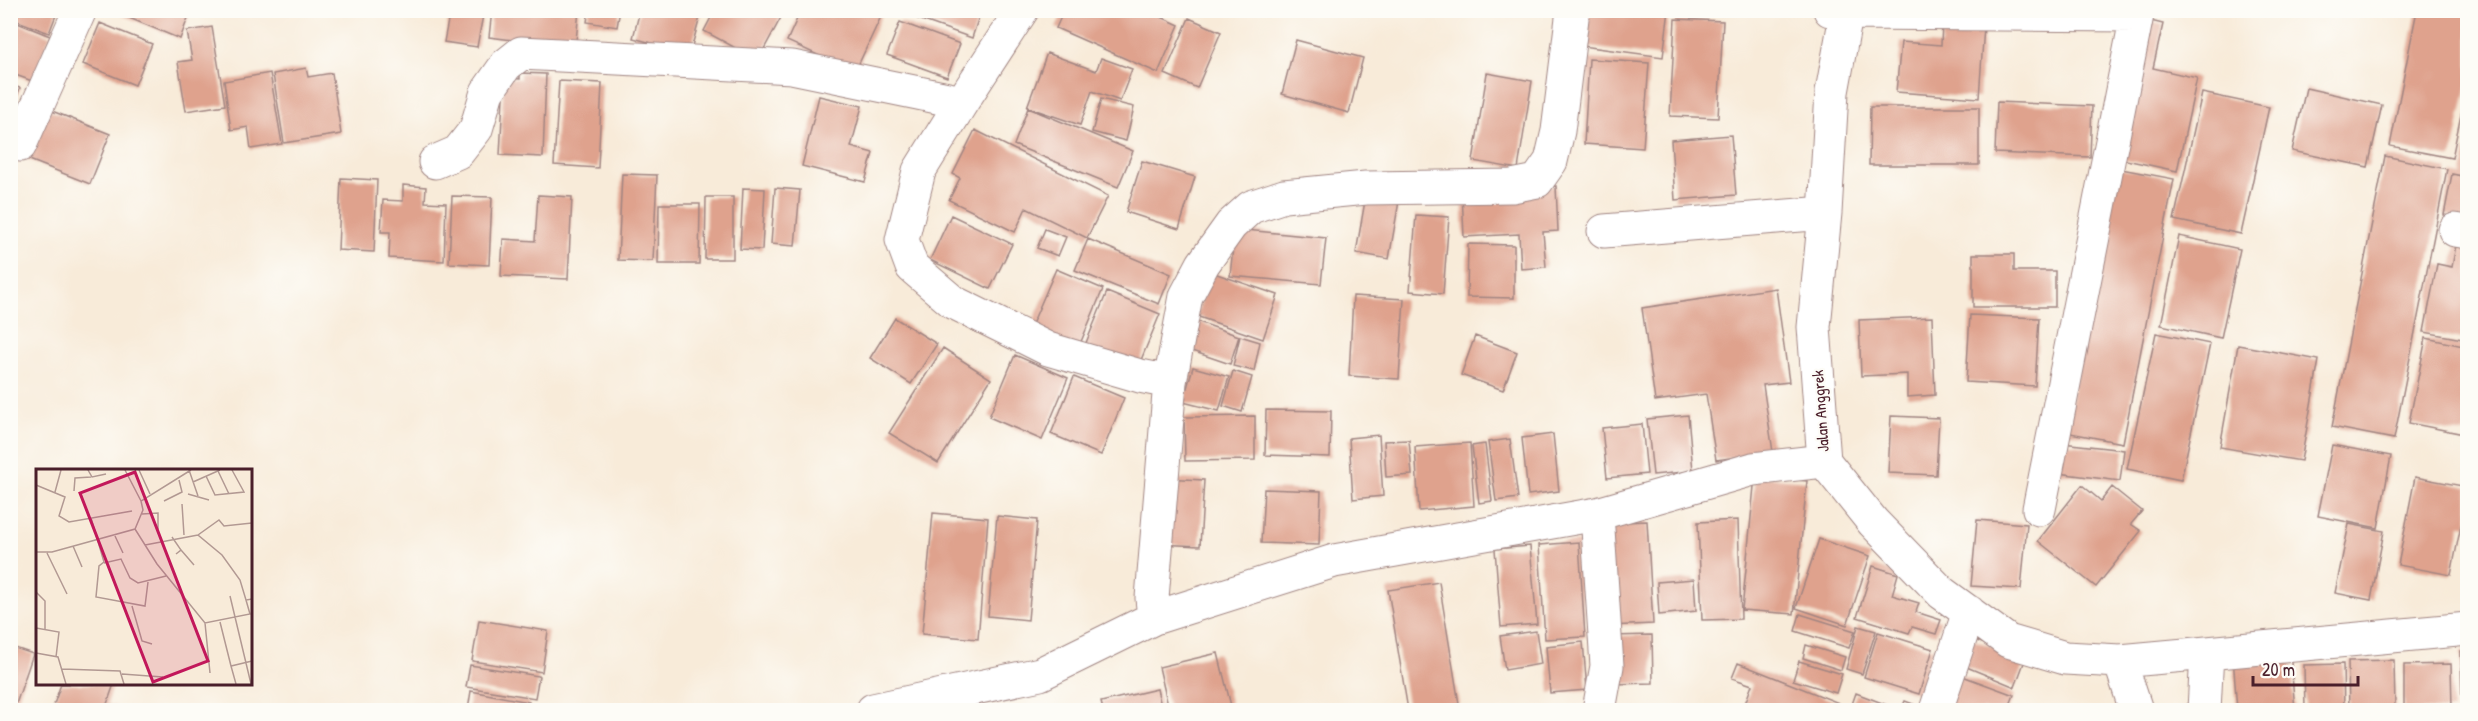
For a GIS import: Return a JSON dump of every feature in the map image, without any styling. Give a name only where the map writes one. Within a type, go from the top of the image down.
[{"type":"street","points":[[20,145],[80,10]]},
{"type":"street","points":[[1022,10],[920,171],[902,240],[912,267],[953,302],[1048,349],[1140,376],[1170,382]]},
{"type":"street","points":[[1154,618],[1152,598],[1170,382],[1186,296],[1203,264],[1231,225],[1251,207],[1284,196],[1366,188],[1512,186],[1537,181],[1551,161],[1558,131],[1572,10]]},
{"type":"street","points":[[1841,11],[2138,13],[2039,509]]},
{"type":"street","name":"Jalan Anggrek","points":[[1841,11],[1832,92],[1825,213],[1814,327],[1824,461],[1873,522],[1942,593],[2008,641],[2065,658],[2120,661],[2468,629]]},
{"type":"street","points":[[435,162],[458,152],[476,129],[487,92],[506,64],[521,53],[792,67],[962,102]]},
{"type":"street","points":[[1604,231],[1825,213]]},
{"type":"street","points":[[873,711],[1040,674],[1154,618],[1334,561],[1597,514],[1753,469],[1824,461]]},
{"type":"street","points":[[1597,514],[1607,666],[1599,711]]},
{"type":"street","points":[[1936,711],[1968,612]]},
{"type":"street","points":[[2204,711],[2207,653]]},
{"type":"street","points":[[2120,661],[2136,711]]},
{"type":"building","points":[[10,10],[58,10],[49,33],[10,18]]},
{"type":"building","points":[[110,10],[191,10],[180,39]]},
{"type":"building","points":[[450,10],[484,10],[477,47],[444,42]]},
{"type":"building","points":[[492,10],[579,10],[576,41],[555,45],[489,37]]},
{"type":"building","points":[[589,10],[620,10],[617,27],[587,22]]},
{"type":"building","points":[[640,10],[702,10],[690,53],[633,38]]},
{"type":"building","points":[[715,10],[785,10],[758,60],[704,31]]},
{"type":"building","points":[[801,10],[884,10],[855,72],[787,41]]},
{"type":"building","points":[[912,10],[981,10],[972,38],[910,16]]},
{"type":"building","points":[[1064,10],[1072,10],[1086,17],[1088,10],[1146,10],[1179,25],[1158,73],[1056,28]]},
{"type":"building","points":[[1579,10],[1669,10],[1663,57],[1575,45]]},
{"type":"building","points":[[2417,10],[2468,10],[2468,81],[2452,158],[2390,146]]},
{"type":"building","points":[[1189,18],[1221,32],[1197,88],[1165,74]]},
{"type":"building","points":[[1675,19],[1723,21],[1718,118],[1670,116]]},
{"type":"building","points":[[2143,19],[2163,24],[2153,68],[2197,78],[2177,171],[2112,157]]},
{"type":"building","points":[[10,20],[50,36],[32,81],[10,73]]},
{"type":"building","points":[[900,22],[960,44],[947,77],[887,55]]},
{"type":"building","points":[[100,23],[152,44],[135,85],[83,64]]},
{"type":"building","points":[[1942,23],[1984,26],[1979,98],[1896,92],[1901,42],[1941,45]]},
{"type":"building","points":[[212,27],[225,105],[186,111],[178,62],[192,60],[187,31]]},
{"type":"building","points":[[1296,40],[1363,58],[1349,113],[1282,94]]},
{"type":"building","points":[[1047,53],[1096,71],[1101,58],[1132,69],[1120,101],[1092,91],[1080,125],[1027,107]]},
{"type":"building","points":[[1589,59],[1649,63],[1643,148],[1584,144]]},
{"type":"building","points":[[306,68],[308,77],[332,73],[341,134],[284,143],[273,74]]},
{"type":"building","points":[[270,73],[282,144],[251,149],[248,127],[231,130],[224,81]]},
{"type":"building","points":[[520,73],[546,74],[543,157],[500,155],[504,78],[520,79]]},
{"type":"building","points":[[1487,73],[1532,81],[1518,169],[1473,161]]},
{"type":"building","points":[[559,81],[602,83],[598,168],[554,165]]},
{"type":"building","points":[[10,85],[20,88],[11,112],[10,112]]},
{"type":"building","points":[[2306,88],[2382,105],[2368,167],[2292,151]]},
{"type":"building","points":[[2202,93],[2269,107],[2241,234],[2174,220]]},
{"type":"building","points":[[819,96],[862,106],[851,147],[873,153],[865,182],[802,166]]},
{"type":"building","points":[[1101,99],[1134,107],[1126,141],[1092,132]]},
{"type":"building","points":[[1997,102],[2092,106],[2090,157],[1995,153]]},
{"type":"building","points":[[1870,107],[1979,107],[1979,165],[1869,165]]},
{"type":"building","points":[[1028,108],[1133,151],[1118,187],[1014,145]]},
{"type":"building","points":[[47,109],[110,134],[90,184],[27,159]]},
{"type":"building","points":[[975,130],[1108,196],[1087,238],[1026,208],[1015,232],[949,200],[960,178],[953,174]]},
{"type":"building","points":[[1731,135],[1736,195],[1675,200],[1671,140]]},
{"type":"building","points":[[2466,150],[2468,151],[2468,219],[2444,215],[2452,174],[2462,176]]},
{"type":"building","points":[[2385,156],[2447,169],[2394,439],[2332,427]]},
{"type":"building","points":[[1142,161],[1195,177],[1179,229],[1126,212]]},
{"type":"building","points":[[2116,168],[2174,179],[2123,443],[2065,432]]},
{"type":"building","points":[[622,174],[657,175],[653,261],[618,260]]},
{"type":"building","points":[[341,178],[377,180],[374,252],[338,250]]},
{"type":"building","points":[[403,185],[426,187],[425,202],[446,203],[444,261],[389,258],[390,232],[381,232],[383,200],[403,201]]},
{"type":"building","points":[[1556,186],[1558,231],[1543,232],[1546,267],[1521,269],[1519,234],[1464,237],[1462,192]]},
{"type":"building","points":[[743,188],[765,189],[762,250],[740,249]]},
{"type":"building","points":[[775,188],[800,190],[795,246],[771,244]]},
{"type":"building","points":[[538,195],[572,197],[568,279],[501,276],[503,239],[535,241]]},
{"type":"building","points":[[1366,195],[1399,201],[1389,259],[1356,253]]},
{"type":"building","points":[[452,196],[492,197],[489,265],[449,263]]},
{"type":"building","points":[[706,197],[733,197],[733,259],[705,259]]},
{"type":"building","points":[[659,204],[700,204],[699,264],[658,264]]},
{"type":"building","points":[[951,215],[1012,244],[990,289],[930,260]]},
{"type":"building","points":[[1416,215],[1449,217],[1443,294],[1410,291]]},
{"type":"building","points":[[1045,229],[1066,237],[1058,256],[1037,248]]},
{"type":"building","points":[[1235,229],[1326,238],[1321,284],[1230,276]]},
{"type":"building","points":[[2179,236],[2240,249],[2221,338],[2161,325]]},
{"type":"building","points":[[1088,239],[1171,274],[1159,304],[1075,270]]},
{"type":"building","points":[[1468,244],[1514,245],[1514,298],[1467,297]]},
{"type":"building","points":[[2456,245],[2468,247],[2468,340],[2424,332],[2437,264],[2452,267]]},
{"type":"building","points":[[1973,254],[2014,254],[2014,271],[2055,271],[2055,307],[1973,307]]},
{"type":"building","points":[[1056,269],[1103,289],[1075,356],[1027,336]]},
{"type":"building","points":[[1211,272],[1278,295],[1263,339],[1196,316]]},
{"type":"building","points":[[1776,288],[1789,382],[1763,385],[1773,452],[1716,460],[1706,394],[1655,401],[1642,308]]},
{"type":"building","points":[[1107,292],[1160,314],[1136,372],[1083,350]]},
{"type":"building","points":[[1353,296],[1404,299],[1399,379],[1349,376]]},
{"type":"building","points":[[1970,315],[2039,318],[2035,386],[1966,382]]},
{"type":"building","points":[[1932,317],[1935,395],[1907,397],[1907,374],[1861,376],[1859,320]]},
{"type":"building","points":[[895,318],[937,344],[911,384],[870,358]]},
{"type":"building","points":[[1196,321],[1239,336],[1230,364],[1186,349]]},
{"type":"building","points":[[2156,333],[2210,344],[2181,480],[2127,469]]},
{"type":"building","points":[[1240,336],[1260,342],[1254,371],[1233,366]]},
{"type":"building","points":[[1475,336],[1517,352],[1503,390],[1461,375]]},
{"type":"building","points":[[2426,338],[2468,347],[2468,415],[2464,434],[2409,423]]},
{"type":"building","points":[[2238,345],[2319,360],[2301,461],[2220,447]]},
{"type":"building","points":[[943,348],[991,379],[938,463],[889,433]]},
{"type":"building","points":[[1015,355],[1068,378],[1042,440],[989,417]]},
{"type":"building","points":[[1193,367],[1229,377],[1219,411],[1183,402]]},
{"type":"building","points":[[1233,371],[1252,377],[1242,412],[1223,406]]},
{"type":"building","points":[[1074,377],[1124,398],[1101,455],[1051,434]]},
{"type":"building","points":[[1266,410],[1331,411],[1330,457],[1265,455]]},
{"type":"building","points":[[1688,415],[1693,471],[1653,475],[1647,419]]},
{"type":"building","points":[[1255,416],[1255,460],[1185,461],[1184,417]]},
{"type":"building","points":[[1891,416],[1939,418],[1936,475],[1888,473]]},
{"type":"building","points":[[1642,424],[1647,474],[1607,478],[1602,428]]},
{"type":"building","points":[[1553,434],[1559,491],[1528,495],[1522,438]]},
{"type":"building","points":[[1379,435],[1383,496],[1353,499],[1349,438]]},
{"type":"building","points":[[1510,439],[1518,498],[1496,501],[1488,442]]},
{"type":"building","points":[[1409,440],[1412,475],[1386,477],[1384,441]]},
{"type":"building","points":[[1470,443],[1474,506],[1419,511],[1415,447]]},
{"type":"building","points":[[2062,443],[2124,450],[2120,481],[2058,473]]},
{"type":"building","points":[[1485,444],[1492,501],[1479,503],[1472,446]]},
{"type":"building","points":[[2332,445],[2391,456],[2378,528],[2318,516]]},
{"type":"building","points":[[1755,476],[1807,481],[1794,614],[1742,610]]},
{"type":"building","points":[[2415,477],[2468,487],[2468,526],[2461,525],[2451,575],[2398,565]]},
{"type":"building","points":[[1163,478],[1204,480],[1200,546],[1159,544]]},
{"type":"building","points":[[2082,485],[2101,501],[2112,487],[2142,511],[2131,524],[2141,531],[2096,587],[2038,541]]},
{"type":"building","points":[[1264,489],[1321,491],[1319,545],[1261,543]]},
{"type":"building","points":[[933,513],[988,518],[978,639],[922,634]]},
{"type":"building","points":[[997,516],[1037,520],[1028,620],[988,616]]},
{"type":"building","points":[[1738,520],[1741,619],[1702,620],[1698,522]]},
{"type":"building","points":[[1977,520],[2027,524],[2021,589],[1971,586]]},
{"type":"building","points":[[1647,521],[1653,624],[1608,626],[1603,523]]},
{"type":"building","points":[[2349,524],[2384,531],[2371,600],[2335,593]]},
{"type":"building","points":[[1819,539],[1870,556],[1847,625],[1796,608]]},
{"type":"building","points":[[1579,542],[1585,637],[1545,639],[1539,545]]},
{"type":"building","points":[[1530,546],[1537,624],[1501,627],[1495,549]]},
{"type":"building","points":[[1873,566],[1898,574],[1892,595],[1919,603],[1916,612],[1941,620],[1936,634],[1912,627],[1909,633],[1857,617]]},
{"type":"building","points":[[1694,579],[1696,611],[1659,615],[1657,582]]},
{"type":"building","points":[[1439,582],[1459,704],[1425,710],[1408,710],[1388,590]]},
{"type":"building","points":[[1800,614],[1855,631],[1849,648],[1795,631]]},
{"type":"building","points":[[479,620],[548,631],[542,672],[472,661]]},
{"type":"building","points":[[1858,626],[1876,631],[1862,674],[1846,669]]},
{"type":"building","points":[[1536,631],[1541,664],[1505,670],[1500,636]]},
{"type":"building","points":[[1878,632],[1933,649],[1919,694],[1864,677]]},
{"type":"building","points":[[1652,635],[1653,683],[1612,684],[1611,636]]},
{"type":"building","points":[[1967,637],[2025,660],[2015,687],[1957,663]]},
{"type":"building","points":[[1583,642],[1587,690],[1550,693],[1546,646]]},
{"type":"building","points":[[1806,645],[1845,657],[1841,670],[1803,658]]},
{"type":"building","points":[[12,647],[33,654],[14,710],[10,710]]},
{"type":"building","points":[[2290,651],[2295,710],[2237,710],[2233,656]]},
{"type":"building","points":[[2461,651],[2468,651],[2468,710],[2462,710]]},
{"type":"building","points":[[1218,653],[1232,710],[1169,710],[1159,667]]},
{"type":"building","points":[[2394,660],[2395,710],[2349,710],[2348,661]]},
{"type":"building","points":[[1799,661],[1842,674],[1836,693],[1793,680]]},
{"type":"building","points":[[1738,663],[1849,707],[1847,710],[1743,709],[1752,685],[1732,678]]},
{"type":"building","points":[[2343,664],[2344,710],[2305,710],[2304,665]]},
{"type":"building","points":[[2451,664],[2452,710],[2404,710],[2404,665]]},
{"type":"building","points":[[470,665],[539,676],[535,698],[466,687]]},
{"type":"building","points":[[1957,674],[2014,695],[2008,710],[1944,710]]},
{"type":"building","points":[[61,685],[114,685],[107,704],[124,710],[52,710]]},
{"type":"building","points":[[1157,689],[1162,710],[1103,710],[1101,702]]},
{"type":"building","points":[[471,691],[529,702],[527,710],[468,710]]},
{"type":"building","points":[[1856,693],[1900,710],[1850,710]]},
{"type":"building","points":[[1905,701],[1918,706],[1916,710],[1901,710]]}]
